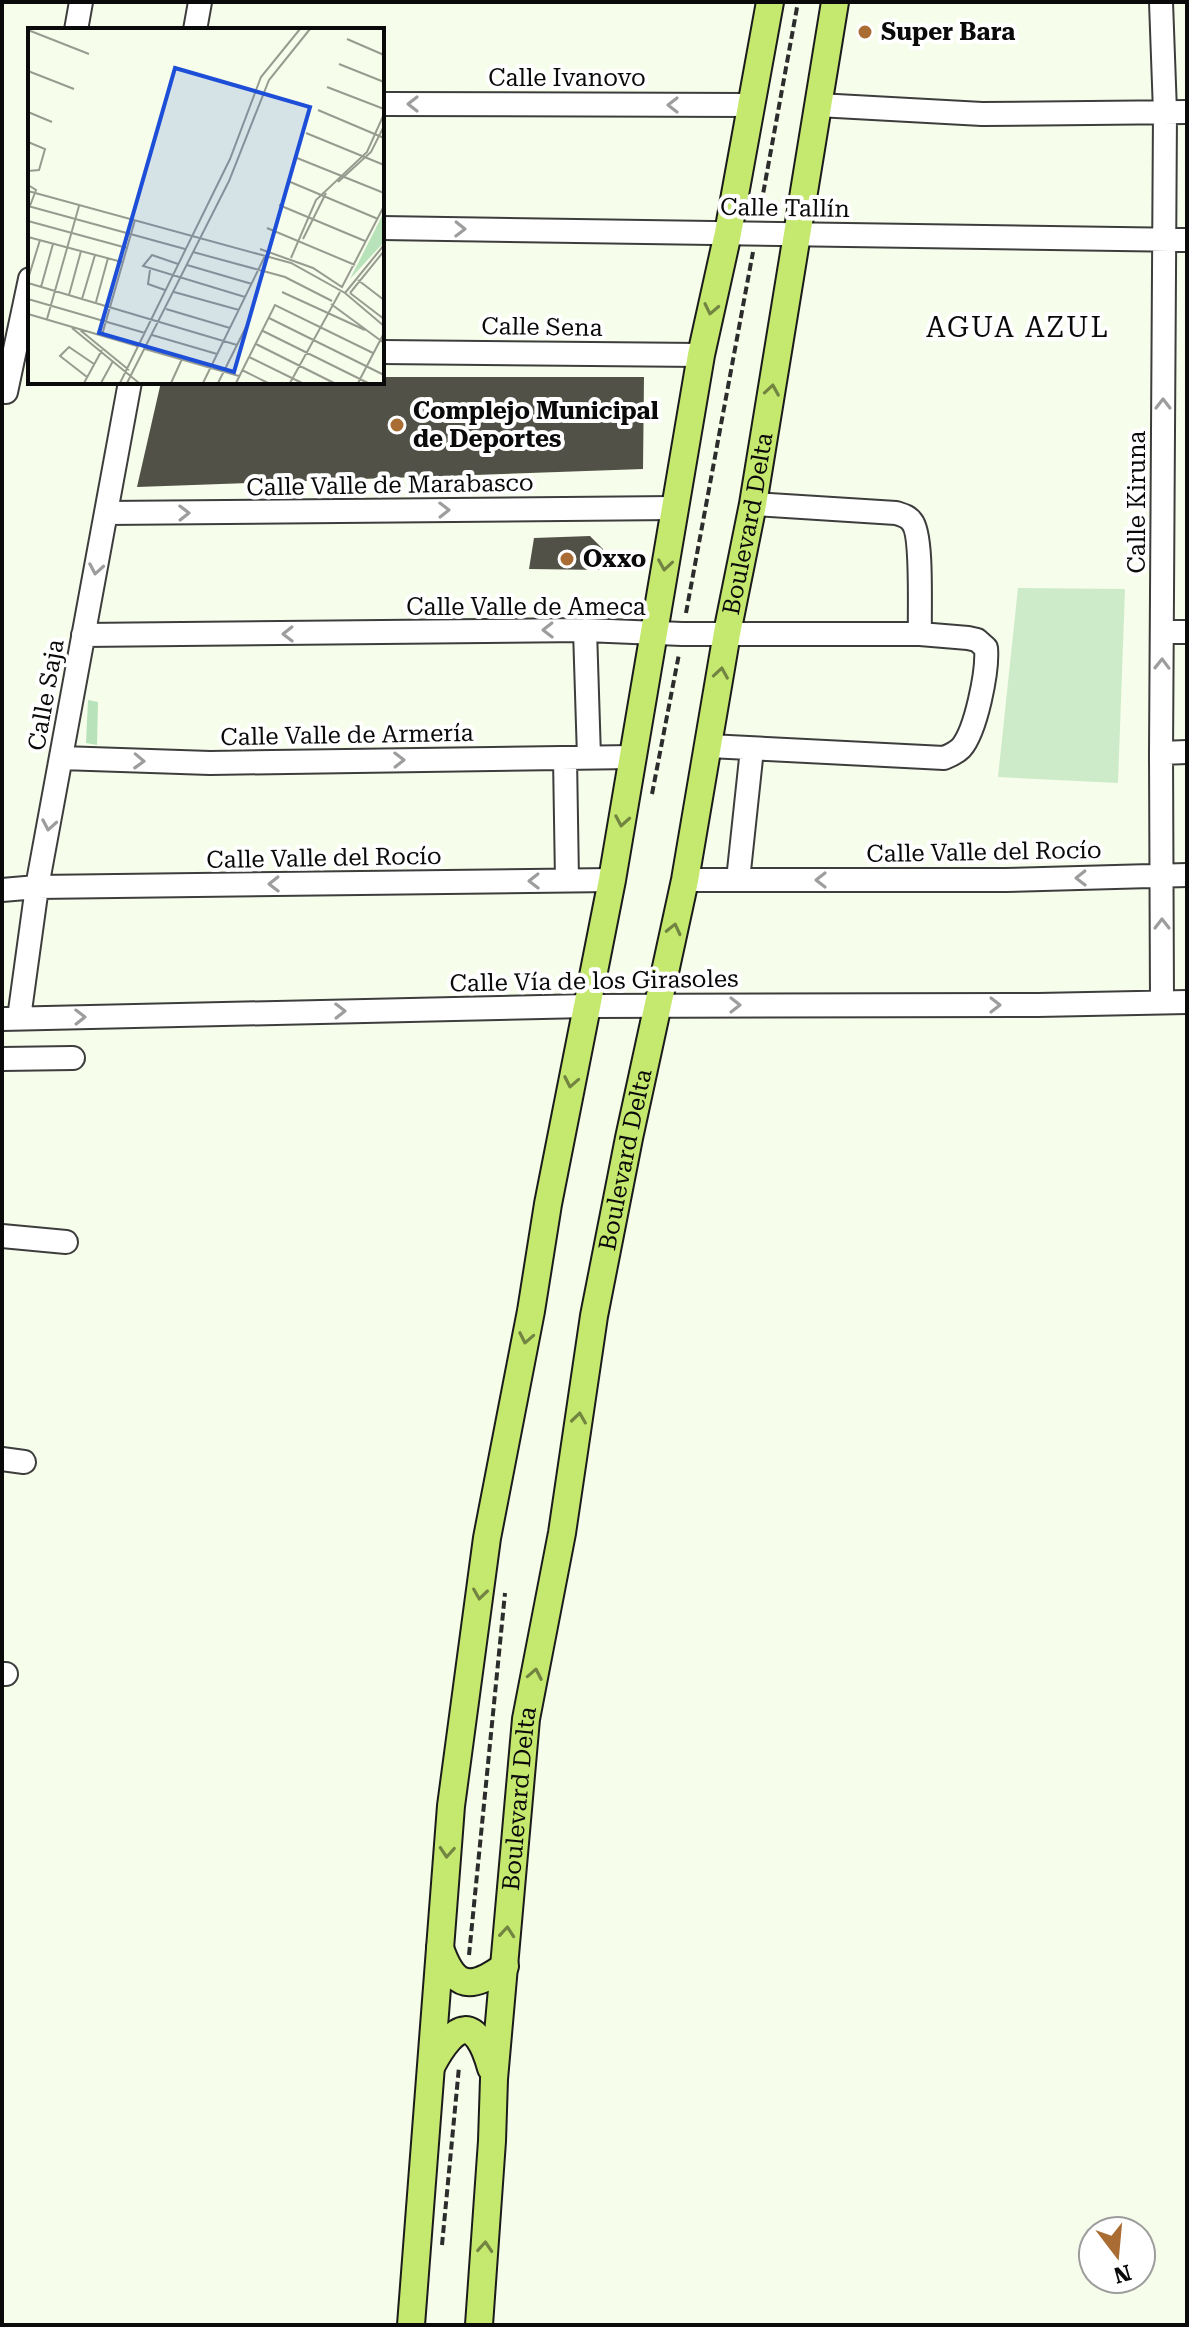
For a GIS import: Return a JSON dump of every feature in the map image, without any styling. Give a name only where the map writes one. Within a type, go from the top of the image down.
[{"type":"main road","points":[[411,2325],[451,1806],[487,1538],[612,880],[701,355],[728,233],[770,2]]},
{"type":"main road","name":"Boulevard Delta","points":[[479,2325],[494,2079],[526,1719],[562,1533],[594,1316],[685,880],[727,633],[753,504],[835,2]]},
{"type":"main road","points":[[440,1948],[455,1978],[467,1982],[489,1977],[505,1966]]},
{"type":"main road","points":[[431,2068],[442,2046],[463,2030],[476,2033],[481,2040],[494,2079]]},
{"type":"street","points":[[76,28],[81,2]]},
{"type":"street","points":[[195,28],[200,2]]},
{"type":"street","name":"Calle Kiruna","points":[[1161,2],[1176,112],[1163,240],[1162,1002]]},
{"type":"street","name":"Calle Ivanovo","points":[[384,104],[751,105]]},
{"type":"street","points":[[818,105],[982,114],[1176,112]]},
{"type":"street","name":"Calle Tallín","points":[[384,228],[1187,240]]},
{"type":"street","points":[[6,392],[28,288]]},
{"type":"street","name":"Calle Sena","points":[[384,352],[701,355]]},
{"type":"street","name":"Calle Saja","points":[[10,1018],[130,384]]},
{"type":"street","points":[[753,504],[877,511],[905,516],[913,522],[919,543],[920,634]]},
{"type":"street","name":"Calle Valle de Marabasco","points":[[106,513],[675,508]]},
{"type":"street","points":[[585,630],[589,757]]},
{"type":"street","name":"Calle Valle de Ameca","points":[[83,635],[585,630],[682,634],[920,634],[968,638],[977,640],[986,648],[980,700],[961,748],[944,758],[752,749]]},
{"type":"street","points":[[1163,632],[1187,632]]},
{"type":"street","points":[[709,746],[752,749],[738,880]]},
{"type":"street","points":[[1161,753],[1187,752]]},
{"type":"street","name":"Calle Valle de Armería","points":[[61,758],[210,763],[633,757]]},
{"type":"street","points":[[565,758],[567,880]]},
{"type":"street","name":"Calle Valle del Rocío","points":[[685,880],[1005,880],[1187,875]]},
{"type":"street","name":"Calle Valle del Rocío","points":[[2,890],[37,887],[612,880]]},
{"type":"street","name":"Calle Vía de los Girasoles","points":[[10,1018],[657,1005],[1187,1002]]},
{"type":"street","points":[[2,1059],[73,1058]]},
{"type":"street","points":[[2,1236],[66,1242]]},
{"type":"path","points":[[650,805],[798,2]]},
{"type":"path","points":[[467,1982],[505,1587]]},
{"type":"path","points":[[442,2250],[463,2030]]},
{"type":"green space","points":[[1018,588],[1125,589],[1118,783],[998,777]]},
{"type":"green space","points":[[88,700],[98,702],[97,745],[86,743]]},
{"type":"building","name":"Complejo Municipal de Deportes","points":[[384,377],[644,377],[643,469],[137,487],[161,384],[384,384]]},
{"type":"building","name":"Oxxo","points":[[590,536],[603,549],[603,570],[529,569],[534,538]]},
{"type":"place","name":"Super Bara","points":[[865,32]]},
{"type":"place","name":"Complejo Municipal de Deportes","points":[[397,425]]},
{"type":"place","name":"Oxxo","points":[[567,559]]},
{"type":"district","name":"AGUA AZUL","points":[[1018,327]]}]
